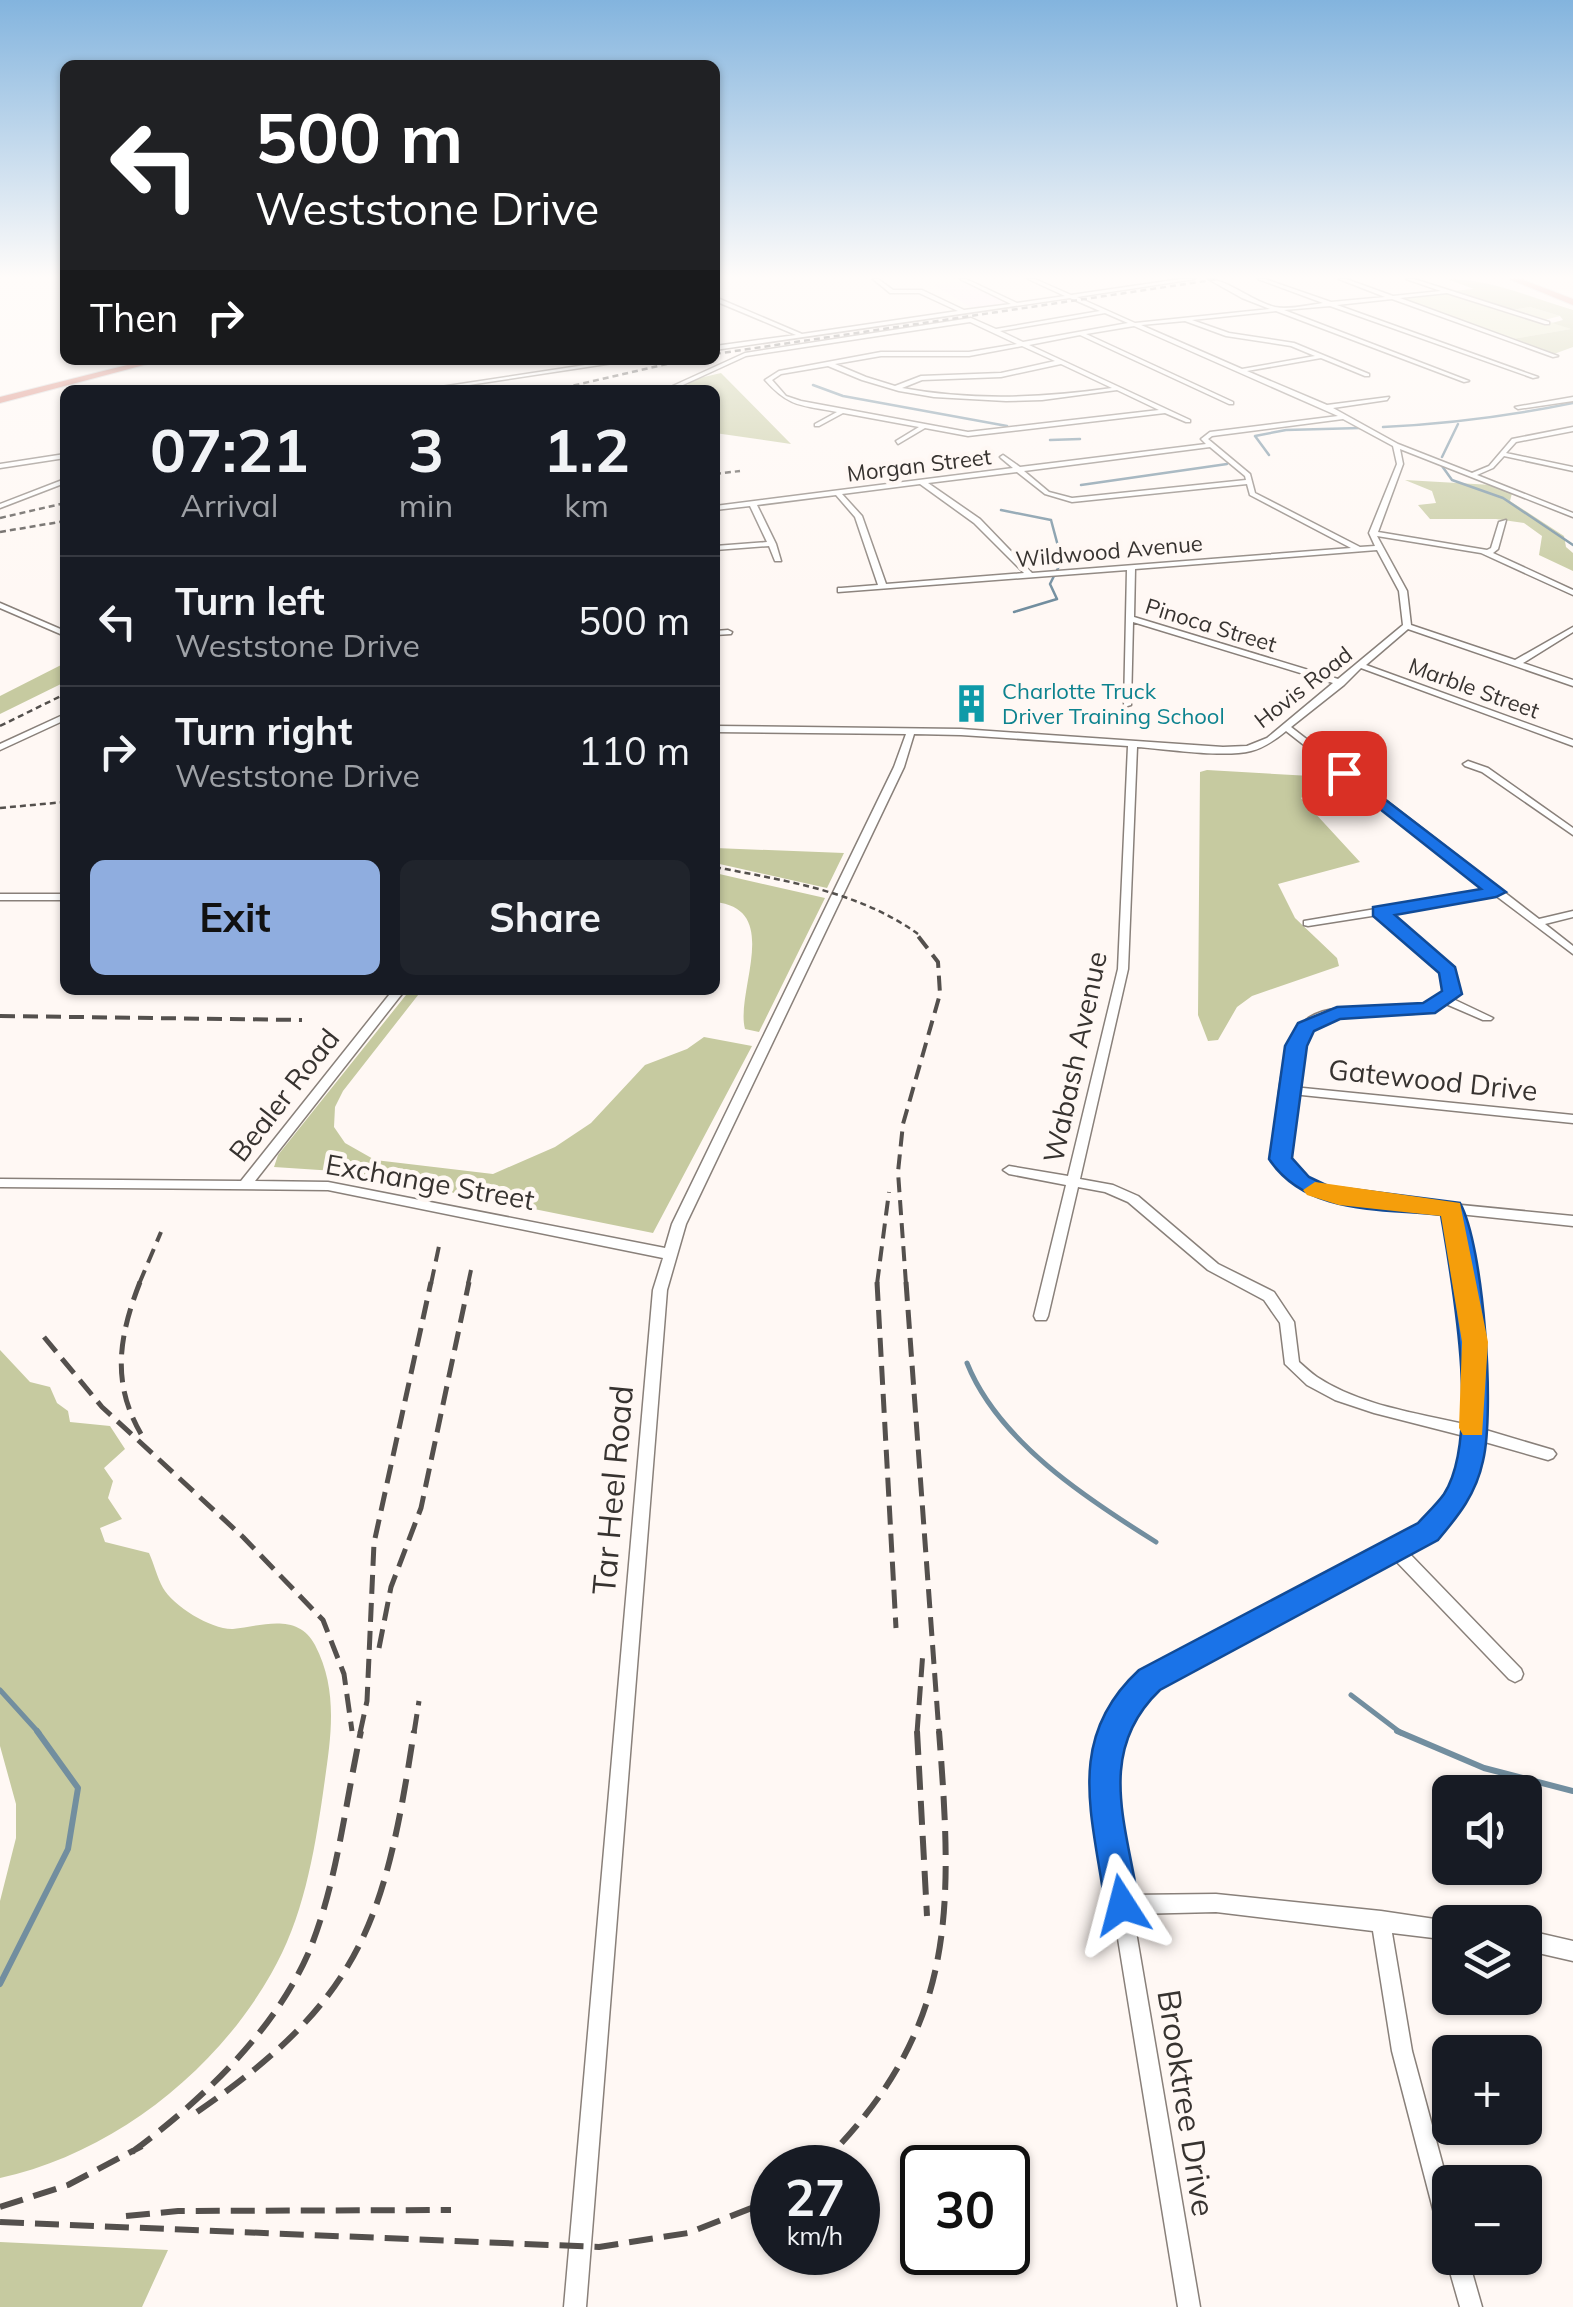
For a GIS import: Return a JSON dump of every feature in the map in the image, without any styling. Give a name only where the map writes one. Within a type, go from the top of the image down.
[{"type":"highway","points":[[0,398],[42,387]]},
{"type":"highway","points":[[0,398],[60,388]]},
{"type":"street","points":[[774,387],[790,400],[842,412],[922,428],[983,433],[1165,410]]},
{"type":"street","points":[[887,387],[984,403],[1119,388]]},
{"type":"street","points":[[1116,387],[1188,422]]},
{"type":"street","points":[[1195,387],[1231,403]]},
{"type":"street","points":[[1278,387],[1346,416],[1396,445],[1475,473],[1573,515]]},
{"type":"street","points":[[1326,407],[1386,398]]},
{"type":"street","points":[[1518,407],[1573,399]]},
{"type":"street","points":[[817,425],[842,412]]},
{"type":"street","name":"Morgan Street","points":[[1212,446],[1204,439],[1208,435],[1346,416]]},
{"type":"street","points":[[898,442],[922,428]]},
{"type":"street","points":[[1475,473],[1491,467],[1516,439],[1573,430]]},
{"type":"street","points":[[1396,445],[1400,464],[1373,533],[1405,596],[1407,626],[1573,683]]},
{"type":"street","points":[[1212,446],[1248,475],[1254,495],[1357,548]]},
{"type":"street","name":"Morgan Street","points":[[720,507],[1212,446]]},
{"type":"street","points":[[1502,454],[1573,470]]},
{"type":"street","points":[[0,466],[60,457]]},
{"type":"street","points":[[1002,457],[1050,494],[1084,501],[1250,482]]},
{"type":"street","points":[[0,506],[60,482]]},
{"type":"street","points":[[923,483],[977,521],[1030,575]]},
{"type":"street","points":[[838,493],[858,516],[883,587]]},
{"type":"street","points":[[753,504],[778,559]]},
{"type":"street","points":[[1488,553],[1494,550],[1504,522]]},
{"type":"street","points":[[1373,533],[1488,553],[1573,593]]},
{"type":"street","points":[[720,548],[772,544]]},
{"type":"street","name":"Wildwood Avenue","points":[[841,590],[1379,548]]},
{"type":"street","points":[[1127,705],[1131,567]]},
{"type":"street","points":[[0,605],[60,632]]},
{"type":"street","name":"Pinoca Street","points":[[1128,618],[1341,683]]},
{"type":"street","name":"Hovis Road","points":[[720,729],[911,731],[1243,750],[1262,745],[1287,728],[1407,626]]},
{"type":"street","points":[[1517,664],[1573,628]]},
{"type":"street","points":[[720,633],[728,632]]},
{"type":"street","name":"Marble Street","points":[[1362,666],[1573,743]]},
{"type":"street","points":[[0,746],[60,719]]},
{"type":"street","points":[[1287,728],[1573,951]]},
{"type":"street","name":"Tar Heel Road","points":[[575,2307],[660,1290],[669,1254],[911,731]]},
{"type":"street","name":"Wabash Avenue","points":[[1041,1316],[1123,969],[1134,744]]},
{"type":"street","points":[[1468,764],[1485,770],[1573,832]]},
{"type":"street","points":[[1308,924],[1496,892]]},
{"type":"street","points":[[0,896],[60,897]]},
{"type":"street","points":[[1380,912],[1448,971],[1454,986],[1447,1000]]},
{"type":"street","points":[[1537,923],[1573,914]]},
{"type":"street","name":"Bealer Road","points":[[245,1184],[395,995]]},
{"type":"street","points":[[1487,1018],[1447,1000],[1416,1011],[1337,1013],[1309,1024],[1296,1046],[1279,1150],[1283,1164],[1301,1183],[1339,1197],[1573,1221]]},
{"type":"street","name":"Gatewood Drive","points":[[1289,1090],[1573,1118]]},
{"type":"street","points":[[1010,1170],[1116,1191],[1213,1266],[1269,1296],[1286,1317],[1292,1364],[1315,1386],[1335,1395],[1472,1429],[1548,1454]]},
{"type":"street","name":"Exchange Street","points":[[0,1183],[245,1184],[354,1189],[669,1254]]},
{"type":"street","name":"Brooktree Drive","points":[[1190,2307],[1102,1766],[1112,1725],[1128,1700],[1150,1680],[1428,1532],[1457,1498],[1470,1459],[1475,1342],[1452,1208]]},
{"type":"street","points":[[1396,1550],[1515,1674]]},
{"type":"street","points":[[1122,1905],[1216,1904],[1432,1928]]},
{"type":"street","points":[[1381,1921],[1402,2051],[1432,2165]]},
{"type":"street","points":[[1542,1944],[1573,1951]]},
{"type":"street","points":[[1462,2275],[1470,2307]]},
{"type":"green space","points":[[720,387],[734,387],[791,444],[720,434]]},
{"type":"green space","points":[[1405,480],[1492,485],[1512,493],[1510,501],[1564,536],[1566,547],[1573,553],[1573,571],[1539,555],[1542,536],[1524,523],[1430,519],[1418,505],[1436,503],[1432,491]]},
{"type":"green space","points":[[60,666],[60,684],[0,714],[0,696]]},
{"type":"green space","points":[[1200,772],[1311,776],[1318,784],[1316,790],[1301,798],[1360,862],[1278,884],[1295,918],[1337,958],[1339,966],[1252,996],[1237,1007],[1218,1040],[1208,1041],[1198,1015]]},
{"type":"green space","points":[[720,848],[844,853],[827,888],[720,864]]},
{"type":"green space","points":[[720,874],[825,898],[759,1032],[745,1029],[752,935],[747,919],[735,908],[720,904]]},
{"type":"green space","points":[[406,995],[418,995],[343,1091],[335,1107],[334,1127],[345,1143],[375,1160],[493,1174],[555,1147],[591,1123],[645,1065],[687,1049],[704,1037],[752,1046],[653,1233],[350,1172],[274,1167],[278,1155]]},
{"type":"green space","points":[[0,1350],[30,1382],[50,1387],[57,1403],[68,1411],[70,1422],[110,1426],[125,1449],[104,1468],[113,1481],[108,1498],[122,1519],[100,1528],[105,1542],[149,1553],[168,1595],[204,1621],[233,1629],[289,1625],[308,1635],[328,1681],[331,1718],[306,1886],[282,1953],[248,2010],[190,2076],[120,2129],[81,2150],[0,2178],[0,1901],[16,1838],[16,1804],[0,1746]]},
{"type":"green space","points":[[0,2242],[168,2250],[142,2307],[0,2307]]},
{"type":"waterway","points":[[818,387],[843,396],[1007,426]]},
{"type":"waterway","points":[[1383,427],[1478,419],[1573,403]]},
{"type":"waterway","points":[[1442,457],[1458,424]]},
{"type":"waterway","points":[[1269,455],[1255,436],[1286,430],[1360,428]]},
{"type":"waterway","points":[[1050,440],[1080,439]]},
{"type":"waterway","points":[[1081,485],[1227,464]]},
{"type":"waterway","points":[[1442,466],[1452,480],[1503,498],[1573,545]]},
{"type":"waterway","points":[[1001,510],[1051,520],[1062,561],[1057,570]]},
{"type":"waterway","points":[[1014,612],[1057,599],[1050,584],[1054,576]]},
{"type":"waterway","points":[[967,1363],[981,1391],[1022,1443],[1074,1487],[1156,1542]]},
{"type":"waterway","points":[[0,1690],[39,1733]]},
{"type":"waterway","points":[[1351,1695],[1400,1732]]},
{"type":"waterway","points":[[0,1984],[68,1849],[78,1788],[37,1731]]},
{"type":"waterway","points":[[1400,1732],[1484,1768],[1573,1791]]},
{"type":"railway","points":[[720,473],[740,471]]},
{"type":"railway","points":[[0,518],[60,504]]},
{"type":"railway","points":[[0,532],[60,522]]},
{"type":"railway","points":[[0,726],[60,696]]},
{"type":"railway","points":[[0,808],[60,802]]},
{"type":"railway","points":[[720,868],[846,898],[915,932]]},
{"type":"railway","points":[[906,1284],[898,1172],[903,1124],[940,994],[938,962],[915,932]]},
{"type":"railway","points":[[0,1016],[302,1020]]},
{"type":"railway","points":[[877,1283],[889,1192]]},
{"type":"railway","points":[[139,1284],[161,1232]]},
{"type":"railway","points":[[431,1284],[439,1246]]},
{"type":"railway","points":[[468,1284],[471,1270]]},
{"type":"railway","points":[[140,1282],[127,1321],[121,1359],[125,1396],[141,1434]]},
{"type":"railway","points":[[360,1733],[367,1701],[374,1543],[431,1282]]},
{"type":"railway","points":[[379,1648],[391,1587],[421,1508],[469,1282]]},
{"type":"railway","points":[[906,1282],[939,1733]]},
{"type":"railway","points":[[877,1283],[896,1628]]},
{"type":"railway","points":[[44,1337],[102,1407],[243,1537],[323,1620],[344,1674],[352,1731]]},
{"type":"railway","points":[[917,1732],[923,1651]]},
{"type":"railway","points":[[414,1733],[419,1701]]},
{"type":"railway","points":[[135,2150],[184,2111],[233,2064],[293,1983],[308,1954],[326,1900],[361,1731]]},
{"type":"railway","points":[[197,2112],[253,2071],[296,2032],[331,1992],[356,1950],[376,1905],[391,1855],[414,1731]]},
{"type":"railway","points":[[838,2145],[863,2118],[898,2068],[921,2018],[936,1967],[944,1913],[946,1857],[939,1731]]},
{"type":"railway","points":[[917,1732],[927,1916]]},
{"type":"railway","points":[[135,2150],[142,2146]]},
{"type":"railway","points":[[0,2207],[68,2185],[135,2150]]},
{"type":"railway","points":[[0,2222],[599,2247],[688,2233],[750,2209]]},
{"type":"railway","points":[[126,2216],[178,2211],[451,2210]]},
{"type":"slow traffic","points":[[1315,1190],[1339,1197],[1452,1208],[1475,1342],[1472,1428]]},
{"type":"place","name":"Charlotte Truck Driver Training School","points":[[972,704]]},
{"type":"route","points":[[1122,1905],[1102,1766],[1112,1725],[1128,1700],[1150,1680],[1428,1532],[1457,1498],[1470,1459],[1475,1342],[1452,1208],[1324,1193],[1301,1183],[1280,1159],[1296,1046],[1305,1027],[1337,1013],[1428,1009],[1452,994],[1454,986],[1448,971],[1380,912],[1496,892],[1344,773]]}]
